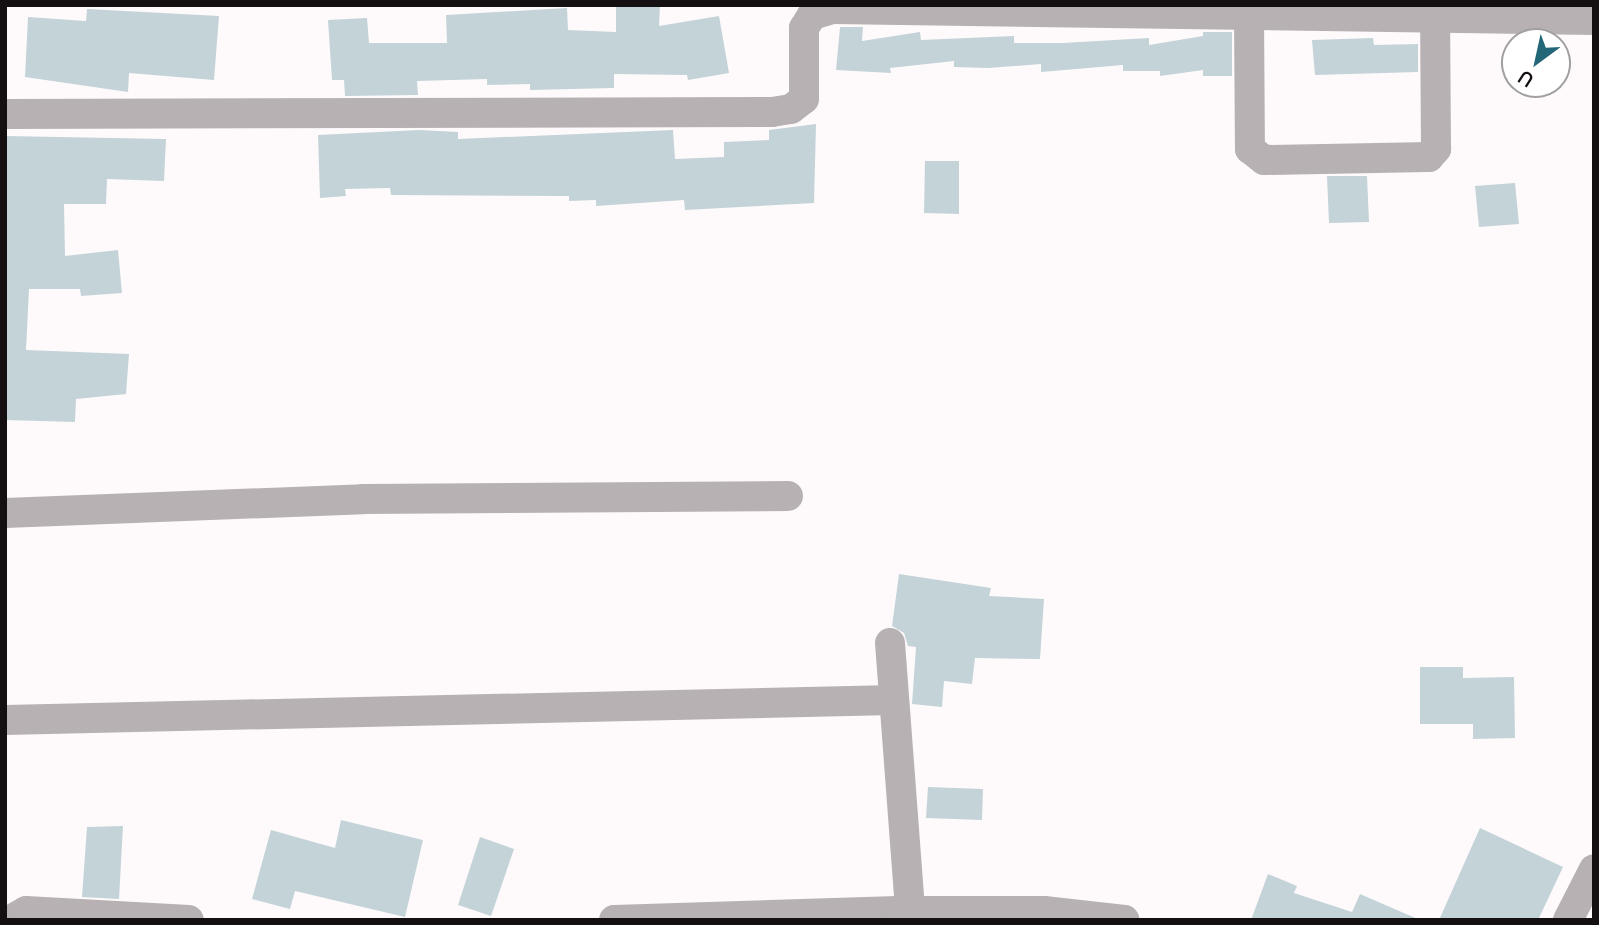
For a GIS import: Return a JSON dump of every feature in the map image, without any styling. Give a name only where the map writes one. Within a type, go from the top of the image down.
[{"type":"street","points":[[5,114],[772,112],[791,109],[804,99],[804,28],[812,15],[833,9],[1594,20]]},
{"type":"street","points":[[1249,13],[1250,149],[1264,160],[1429,157],[1436,149],[1435,16]]},
{"type":"street","points":[[5,513],[363,499],[788,496]]},
{"type":"street","points":[[890,643],[902,914]]},
{"type":"street","points":[[5,720],[894,700]]},
{"type":"street","points":[[1568,920],[1594,869]]},
{"type":"street","points":[[10,920],[26,911],[189,920]]},
{"type":"street","points":[[614,920],[1044,911],[1124,920]]},
{"type":"building","points":[[616,5],[660,5],[659,26],[719,16],[729,73],[688,80],[687,75],[614,74],[614,88],[530,90],[530,84],[487,85],[487,79],[417,81],[418,95],[345,96],[344,80],[332,80],[328,20],[367,18],[369,43],[447,43],[446,15],[567,8],[568,30],[616,32]]},
{"type":"building","points":[[87,9],[219,16],[214,80],[129,73],[128,92],[25,77],[28,17],[86,21]]},
{"type":"building","points":[[840,27],[863,27],[862,41],[920,32],[921,40],[1014,36],[1014,43],[1063,43],[1149,38],[1149,45],[1203,36],[1203,32],[1232,32],[1232,76],[1203,76],[1203,70],[1160,76],[1160,71],[1123,71],[1123,65],[1041,72],[1041,64],[988,68],[954,67],[954,61],[890,68],[891,73],[836,70]]},
{"type":"building","points":[[1373,38],[1374,45],[1418,44],[1418,72],[1315,75],[1312,40]]},
{"type":"building","points":[[816,124],[814,203],[685,210],[684,200],[596,206],[596,200],[569,201],[569,196],[391,195],[390,188],[345,189],[346,196],[320,198],[318,135],[419,130],[458,132],[458,139],[673,130],[675,159],[724,157],[724,142],[769,140],[769,130]]},
{"type":"building","points":[[5,136],[166,139],[164,181],[107,179],[106,204],[64,204],[65,256],[118,250],[122,293],[81,296],[80,289],[29,289],[26,350],[129,354],[126,394],[76,399],[75,422],[5,420]]},
{"type":"building","points":[[925,161],[959,161],[959,214],[924,213]]},
{"type":"building","points":[[1327,176],[1367,176],[1369,222],[1329,223]]},
{"type":"building","points":[[1515,183],[1519,224],[1479,227],[1475,186]]},
{"type":"building","points":[[899,574],[991,588],[989,596],[1044,599],[1040,659],[975,658],[972,684],[944,681],[942,707],[912,704],[916,647],[908,646],[904,633],[892,626]]},
{"type":"building","points":[[1420,667],[1463,667],[1463,678],[1514,677],[1515,738],[1473,739],[1473,724],[1420,724]]},
{"type":"building","points":[[928,787],[983,789],[982,820],[926,818]]},
{"type":"building","points":[[341,820],[423,840],[405,917],[295,891],[290,909],[252,899],[271,830],[335,848]]},
{"type":"building","points":[[123,826],[119,899],[82,897],[87,827]]},
{"type":"building","points":[[1480,828],[1563,867],[1538,920],[1439,920]]},
{"type":"building","points":[[480,837],[514,849],[491,916],[458,905]]},
{"type":"building","points":[[1268,874],[1297,886],[1294,893],[1352,912],[1360,894],[1420,920],[1251,920]]}]
